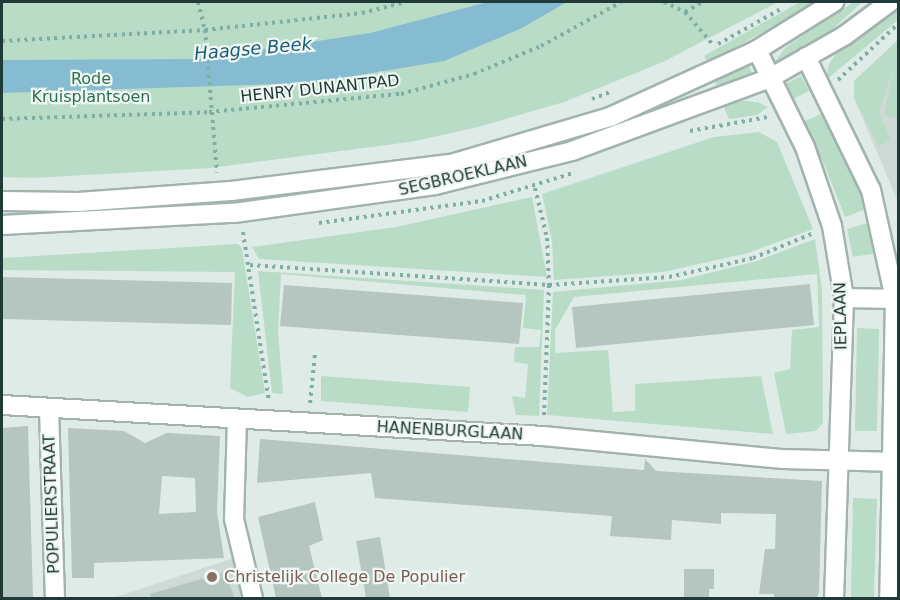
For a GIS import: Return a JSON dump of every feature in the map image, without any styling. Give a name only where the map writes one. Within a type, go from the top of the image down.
[{"type":"street","name":"SEGBROEKLAAN","points":[[2,201],[78,202],[231,191],[454,163],[610,117],[757,50],[834,2]]},
{"type":"street","name":"SEGBROEKLAAN","points":[[2,225],[234,213],[435,185],[572,151],[770,78],[844,36],[890,2]]},
{"type":"street","name":"IEPLAAN","points":[[757,50],[805,147],[832,226],[844,298],[834,598]]},
{"type":"street","points":[[806,57],[870,190],[897,299],[895,462],[889,598]]},
{"type":"street","points":[[844,298],[897,299]]},
{"type":"street","name":"HANENBURGLAAN","points":[[2,405],[543,436],[783,459],[895,462]]},
{"type":"street","name":"POPULIERSTRAAT","points":[[50,409],[55,598]]},
{"type":"street","points":[[237,418],[234,519],[253,598]]},
{"type":"path","points":[[198,2],[205,30],[209,112],[217,172]]},
{"type":"path","points":[[2,41],[205,30],[362,13],[406,2]]},
{"type":"path","name":"HENRY DUNANTPAD","points":[[2,119],[209,112],[401,94],[464,77],[541,46],[621,2]]},
{"type":"path","points":[[664,2],[685,12],[714,46]]},
{"type":"path","points":[[685,12],[702,2]]},
{"type":"path","points":[[707,50],[788,5]]},
{"type":"path","points":[[844,75],[871,45],[898,24]]},
{"type":"path","points":[[590,100],[621,88]]},
{"type":"path","points":[[206,173],[229,171]]},
{"type":"path","points":[[535,188],[547,238],[549,285],[543,436]]},
{"type":"path","points":[[250,264],[549,285],[669,277],[753,258],[832,226]]},
{"type":"path","points":[[243,232],[250,264],[271,420]]},
{"type":"path","points":[[308,422],[315,354]]},
{"type":"shaded area","points":[[898,40],[898,202],[854,98],[854,81]]},
{"type":"shaded area","name":"Christelijk College De Populier","points":[[240,556],[253,598],[113,598]]},
{"type":"green space","name":"Rode Kruisplantsoen","points":[[2,2],[778,2],[663,62],[564,102],[478,127],[410,142],[210,168],[32,178],[2,177]]},
{"type":"green space","points":[[800,2],[816,2],[708,63],[704,56]]},
{"type":"green space","points":[[854,2],[862,2],[821,40],[776,68],[773,64],[786,47]]},
{"type":"green space","points":[[898,10],[898,20],[826,80],[829,64],[837,52]]},
{"type":"green space","points":[[898,40],[898,119],[884,115],[895,62],[879,112],[891,140],[879,146],[854,98],[854,81]]},
{"type":"green space","points":[[747,62],[754,77],[719,90],[713,78]]},
{"type":"green space","points":[[801,76],[809,91],[789,101],[782,86]]},
{"type":"green space","points":[[743,101],[757,102],[768,107],[757,115],[729,119],[723,105]]},
{"type":"green space","points":[[823,113],[849,162],[866,209],[845,217],[824,164],[801,123]]},
{"type":"green space","points":[[759,132],[777,142],[813,229],[748,253],[663,272],[554,280],[552,241],[542,194],[714,137]]},
{"type":"green space","points":[[532,197],[547,277],[259,259],[252,247],[396,227]]},
{"type":"green space","points":[[871,222],[877,253],[853,257],[847,229]]},
{"type":"green space","points":[[815,239],[822,289],[823,423],[816,431],[786,434],[774,373],[790,369],[792,330],[819,327],[817,274],[574,297],[555,330],[555,353],[608,350],[613,412],[635,411],[635,384],[761,376],[773,434],[547,415],[553,292],[682,280],[757,261]]},
{"type":"green space","points":[[238,244],[242,249],[265,393],[248,397],[230,388],[235,272],[2,270],[2,258]]},
{"type":"green space","points":[[258,271],[544,290],[539,416],[516,415],[512,396],[525,398],[528,364],[514,362],[515,347],[539,347],[541,330],[523,328],[526,295],[281,274],[278,332],[283,394],[272,393]]},
{"type":"green space","points":[[857,328],[879,329],[877,431],[855,431]]},
{"type":"green space","points":[[321,376],[470,387],[468,412],[321,401]]},
{"type":"green space","points":[[853,498],[877,499],[874,598],[851,598]]},
{"type":"water","points":[[488,2],[567,2],[520,29],[444,61],[311,83],[2,93],[2,60],[201,59],[370,33]]},
{"type":"building","points":[[2,277],[232,283],[231,325],[2,319]]},
{"type":"building","points":[[810,284],[814,325],[576,348],[572,307]]},
{"type":"building","points":[[284,285],[523,303],[519,344],[280,326]]},
{"type":"building","points":[[28,426],[33,598],[2,598],[2,428]]},
{"type":"building","points":[[68,428],[124,431],[145,443],[167,433],[220,436],[217,512],[224,558],[94,563],[94,578],[72,578]],"holes":[[[162,476],[195,478],[196,512],[159,514]]]},
{"type":"building","points":[[260,439],[644,470],[645,459],[656,471],[822,481],[819,592],[817,598],[774,598],[774,594],[759,594],[765,549],[775,549],[776,514],[721,513],[721,524],[672,520],[671,540],[610,536],[612,516],[375,498],[371,473],[257,483]]},
{"type":"building","points":[[315,502],[323,540],[309,546],[322,598],[276,598],[258,517]]},
{"type":"building","points":[[380,537],[390,598],[366,598],[356,541]]},
{"type":"building","points":[[684,569],[714,569],[714,589],[709,589],[709,598],[684,598]]},
{"type":"building","points":[[226,572],[234,598],[151,598],[150,594]]},
{"type":"place","name":"Christelijk College De Populier","points":[[212,577]]},
{"type":"water label","name":"Haagse Beek","points":[[253,49]]}]
